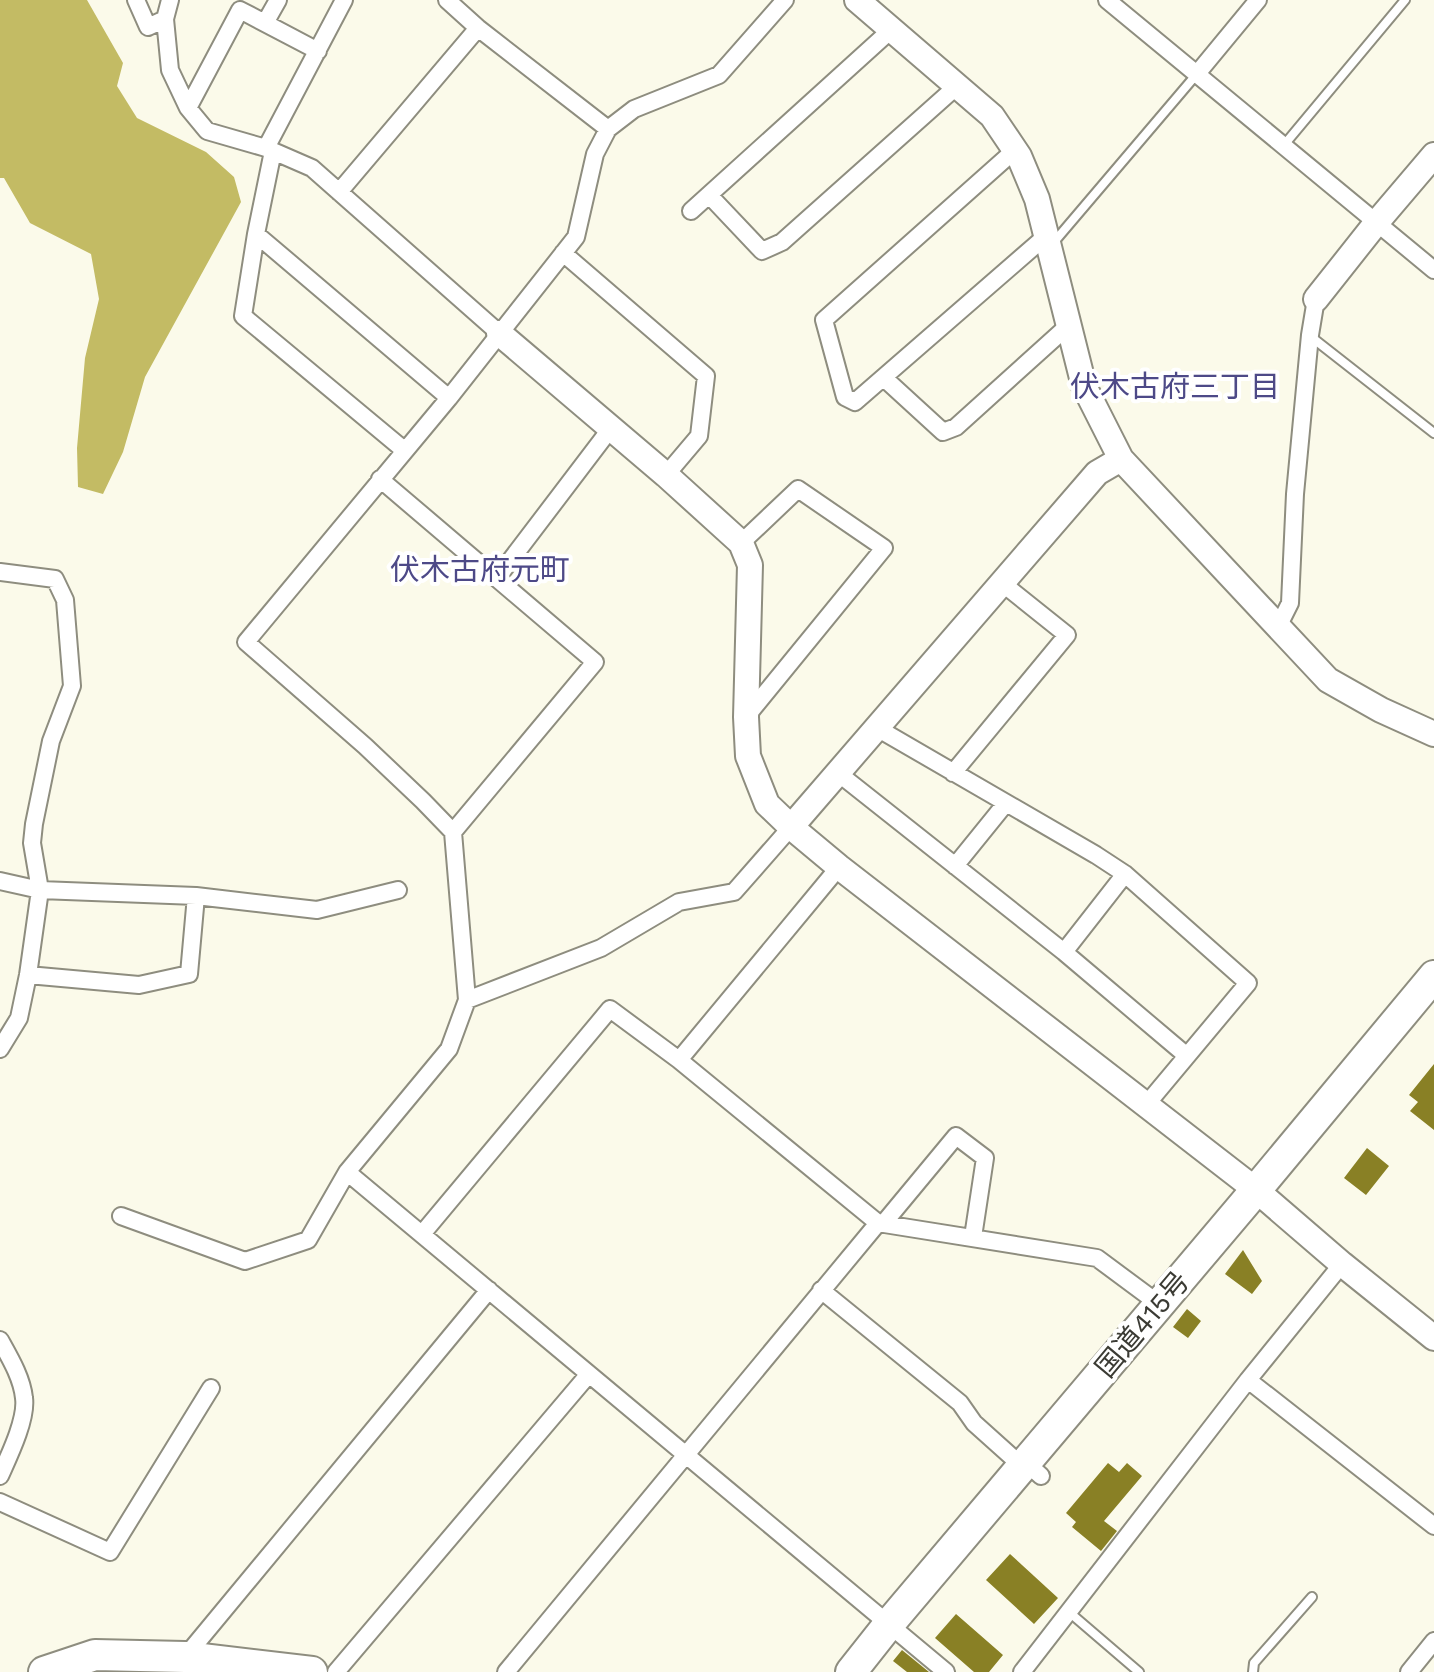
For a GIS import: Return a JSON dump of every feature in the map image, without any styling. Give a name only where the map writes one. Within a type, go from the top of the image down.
[{"type":"highway","name":"国道415号","points":[[851,1672],[1434,976]]},
{"type":"highway","points":[[44,1672],[95,1655],[185,1657],[312,1672]]},
{"type":"street","points":[[136,0],[148,27],[165,19]]},
{"type":"street","points":[[170,0],[165,19],[170,70],[188,108],[207,131],[269,150],[312,168],[741,543],[750,565],[746,717],[748,756],[767,804],[839,867],[1256,1190],[1434,1338]]},
{"type":"street","points":[[265,23],[278,0]]},
{"type":"street","points":[[344,0],[269,150],[243,316],[404,450]]},
{"type":"street","points":[[447,0],[478,28],[608,129]]},
{"type":"street","points":[[121,1216],[245,1261],[308,1240],[347,1172],[449,1049],[467,1000],[453,832],[365,746],[246,642],[449,398],[576,237],[595,154],[608,129],[634,109],[719,75],[785,0]]},
{"type":"street","points":[[1107,0],[1434,270]]},
{"type":"street","points":[[1196,75],[1258,0]]},
{"type":"street","points":[[860,1],[992,116],[1015,150],[1037,199],[1084,386],[1121,459],[1328,680],[1381,710],[1434,734]]},
{"type":"street","points":[[188,108],[240,10],[318,51]]},
{"type":"street","points":[[339,192],[478,28]]},
{"type":"street","points":[[691,211],[892,29]]},
{"type":"street","points":[[709,195],[762,251],[782,242],[957,86]]},
{"type":"street","points":[[1015,150],[824,320],[845,397],[855,402],[1048,242]]},
{"type":"street","points":[[1278,627],[1290,603],[1295,494],[1316,299],[1434,155]]},
{"type":"street","points":[[256,234],[449,398]]},
{"type":"street","points":[[563,253],[706,376],[699,436],[666,475]]},
{"type":"street","points":[[884,378],[943,432],[956,427],[1069,325]]},
{"type":"street","points":[[497,578],[611,428]]},
{"type":"street","points":[[467,1000],[601,948],[679,902],[734,892],[1097,473],[1121,459]]},
{"type":"street","points":[[380,479],[595,662],[453,832]]},
{"type":"street","points":[[741,543],[798,489],[884,548],[746,717]]},
{"type":"street","points":[[0,572],[55,579],[65,600],[72,686],[51,741],[34,824],[32,843],[40,890],[28,975],[19,1018],[0,1049]]},
{"type":"street","points":[[953,773],[1067,635],[1002,583]]},
{"type":"street","points":[[877,728],[1125,874],[1248,983],[1146,1105]]},
{"type":"street","points":[[838,773],[1064,952],[1187,1056]]},
{"type":"street","points":[[955,866],[1006,803]]},
{"type":"street","points":[[679,1060],[839,867]]},
{"type":"street","points":[[1064,952],[1125,874]]},
{"type":"street","points":[[0,881],[40,890],[196,896],[317,910],[398,890]]},
{"type":"street","points":[[28,975],[139,985],[189,974],[196,896]]},
{"type":"street","points":[[422,1234],[610,1009],[679,1060],[880,1223],[1097,1258],[1159,1304]]},
{"type":"street","points":[[506,1672],[821,1290],[956,1136],[985,1158],[973,1237]]},
{"type":"street","points":[[347,1172],[946,1672]]},
{"type":"street","points":[[1022,1672],[1342,1264]]},
{"type":"street","points":[[185,1657],[489,1290]]},
{"type":"street","points":[[821,1290],[960,1403],[974,1423],[1025,1463]]},
{"type":"street","points":[[0,1340],[13,1362],[25,1400],[18,1437],[0,1476]]},
{"type":"street","points":[[336,1672],[589,1374]]},
{"type":"street","points":[[1248,1380],[1434,1526]]},
{"type":"street","points":[[0,1502],[110,1552],[211,1388]]},
{"type":"street","points":[[1409,1672],[1434,1641]]},
{"type":"lane","points":[[1283,145],[1405,0]]},
{"type":"lane","points":[[1048,242],[1196,75]]},
{"type":"lane","points":[[1310,335],[1434,433]]},
{"type":"lane","points":[[1253,1672],[1254,1663],[1312,1597]]},
{"type":"lane","points":[[1069,1612],[1139,1672]]},
{"type":"shaded area","points":[[0,0],[87,0],[123,63],[117,86],[137,118],[206,152],[234,177],[241,202],[145,377],[123,452],[103,494],[78,487],[77,448],[85,358],[99,299],[91,254],[30,223],[4,178],[0,178]]},
{"type":"building","points":[[1434,1064],[1434,1130],[1410,1111],[1418,1102],[1409,1095]]},
{"type":"building","points":[[1367,1148],[1389,1166],[1366,1195],[1344,1178]]},
{"type":"building","points":[[1243,1250],[1262,1281],[1252,1294],[1225,1274]]},
{"type":"building","points":[[1187,1309],[1201,1321],[1188,1338],[1173,1327]]},
{"type":"building","points":[[1108,1463],[1119,1472],[1127,1463],[1142,1476],[1104,1521],[1117,1531],[1101,1551],[1072,1527],[1076,1522],[1066,1513]]},
{"type":"building","points":[[1010,1554],[1058,1598],[1034,1624],[986,1580]]},
{"type":"building","points":[[956,1614],[1003,1655],[989,1672],[974,1672],[935,1638]]},
{"type":"building","points":[[902,1650],[929,1672],[907,1672],[893,1661]]},
{"type":"district","name":"伏木古府三丁目","points":[[1175,387]]},
{"type":"district","name":"伏木古府元町","points":[[480,570]]}]
